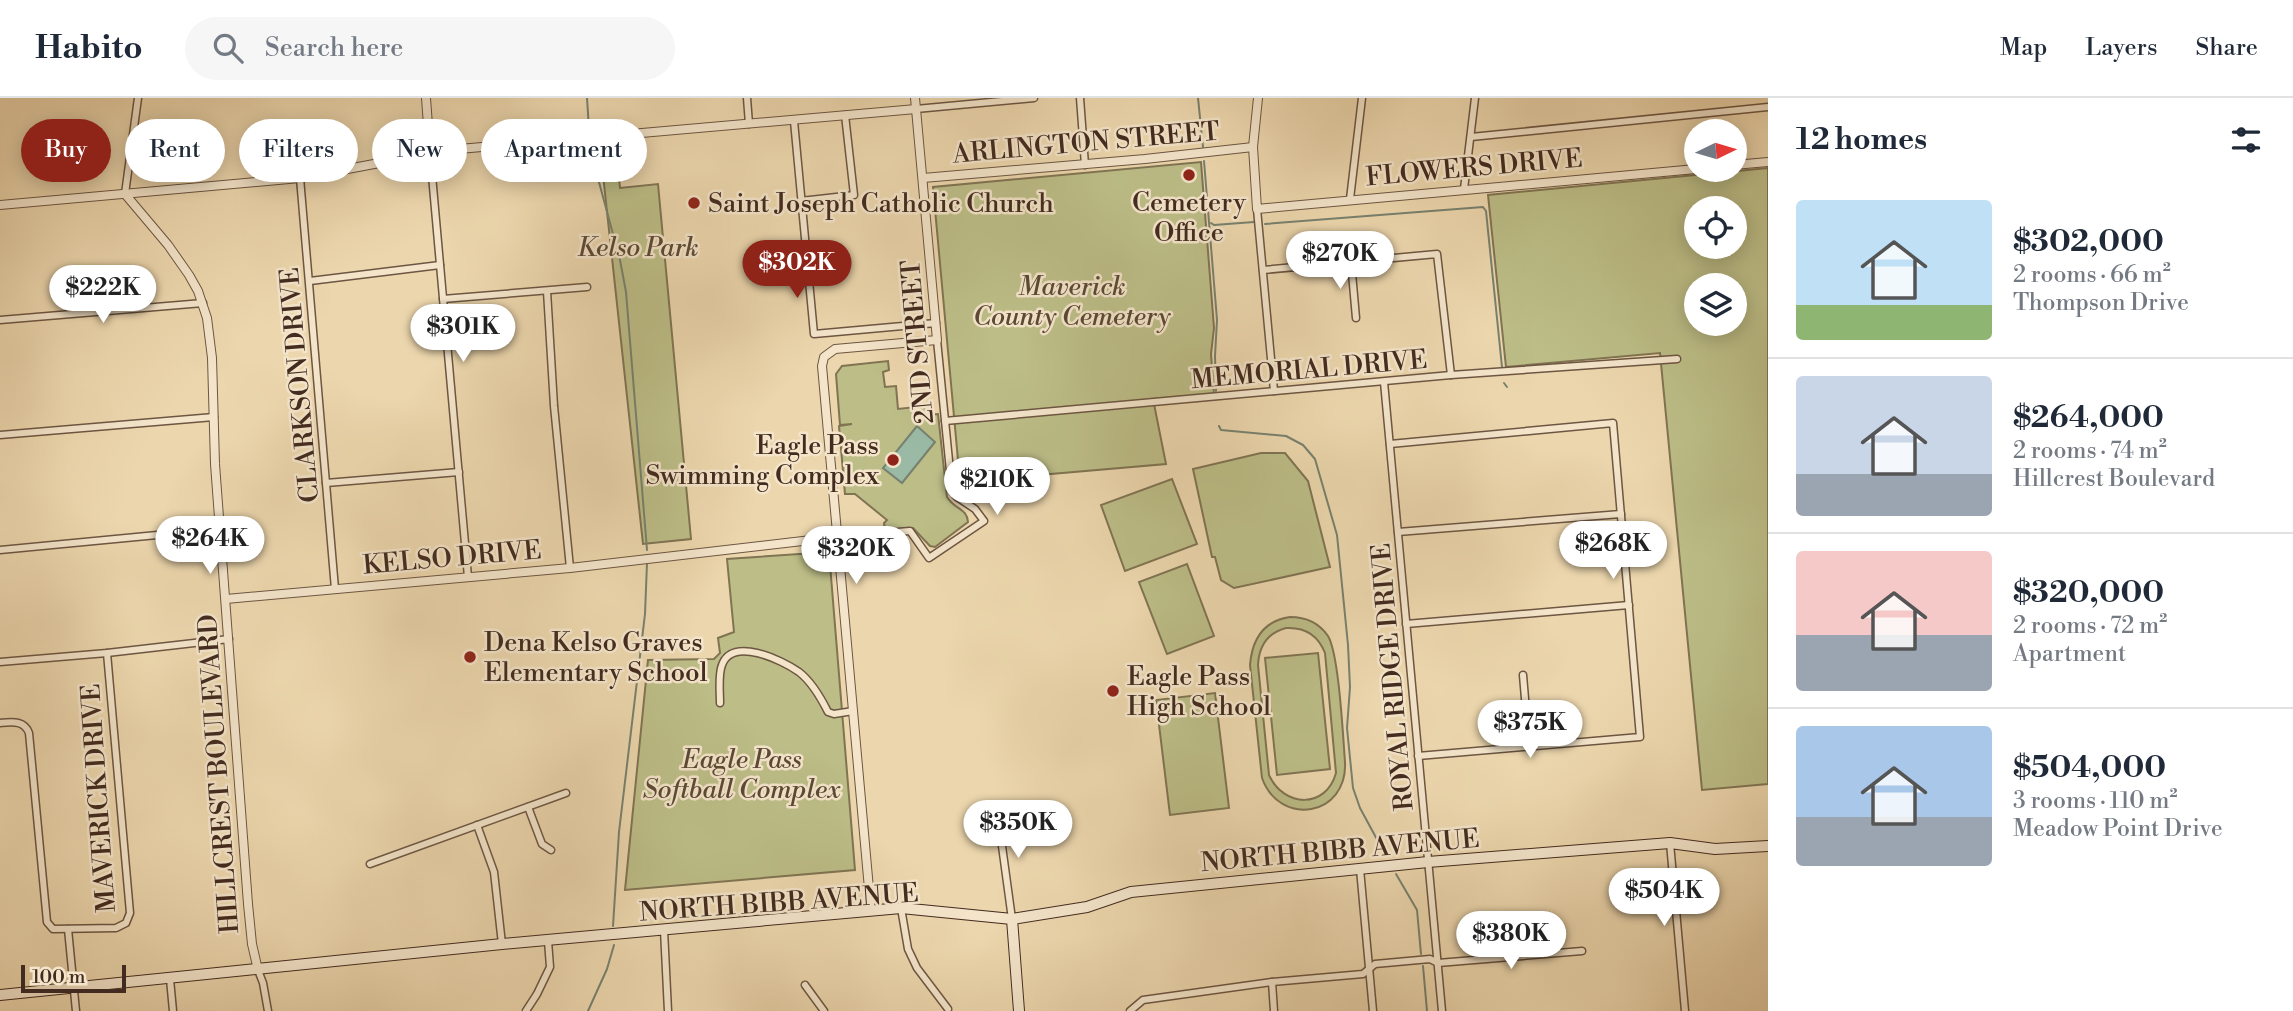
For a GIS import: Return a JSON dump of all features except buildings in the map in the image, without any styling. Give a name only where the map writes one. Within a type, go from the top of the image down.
[{"type":"main road","name":"NORTH BIBB AVENUE","points":[[0,995],[502,944],[901,908],[1012,919],[1087,907],[1131,892],[1428,863],[1670,843],[1715,849],[1768,846]]},
{"type":"main road","points":[[1012,919],[1019,1011]]},
{"type":"street","points":[[124,194],[138,98]]},
{"type":"street","points":[[426,98],[428,119]]},
{"type":"street","points":[[747,98],[749,124]]},
{"type":"street","name":"2ND STREET","points":[[837,537],[910,531],[929,558],[984,521],[975,509],[952,491],[915,98]]},
{"type":"street","points":[[467,148],[1034,98]]},
{"type":"street","points":[[1080,98],[1085,164]]},
{"type":"street","points":[[1258,98],[1253,147],[1274,391]]},
{"type":"street","points":[[1350,199],[1362,98]]},
{"type":"street","points":[[1464,189],[1475,98]]},
{"type":"street","points":[[1471,137],[1768,107]]},
{"type":"street","points":[[802,201],[854,195],[845,115]]},
{"type":"street","points":[[794,121],[814,334],[936,323]]},
{"type":"street","name":"ARLINGTON STREET","points":[[923,178],[1253,147]]},
{"type":"street","points":[[1747,164],[1768,162]]},
{"type":"street","name":"FLOWERS DRIVE","points":[[1257,209],[1684,170]]},
{"type":"street","points":[[0,205],[256,182]]},
{"type":"street","name":"CLARKSON DRIVE","points":[[300,182],[335,589]]},
{"type":"street","points":[[433,182],[468,577]]},
{"type":"street","name":"HILLCREST BOULEVARD","points":[[124,194],[168,245],[189,275],[203,303],[212,358],[220,529],[248,904],[252,944],[268,1011]]},
{"type":"street","points":[[1263,270],[1437,254],[1451,376]]},
{"type":"street","points":[[1351,262],[1356,318]]},
{"type":"street","points":[[310,281],[440,265]]},
{"type":"street","points":[[443,299],[587,287]]},
{"type":"street","points":[[547,291],[554,406],[570,568]]},
{"type":"street","points":[[0,320],[203,303]]},
{"type":"street","points":[[871,911],[822,366],[824,357],[835,349],[937,340]]},
{"type":"street","name":"MEMORIAL DRIVE","points":[[944,421],[1451,376],[1677,359]]},
{"type":"street","name":"ROYAL RIDGE DRIVE","points":[[1384,382],[1442,1011]]},
{"type":"street","points":[[0,435],[214,417]]},
{"type":"street","points":[[1390,444],[1613,423],[1640,737],[1418,756]]},
{"type":"street","points":[[326,484],[459,472]]},
{"type":"street","points":[[1398,531],[1621,514]]},
{"type":"street","points":[[0,550],[220,529]]},
{"type":"street","name":"KELSO DRIVE","points":[[226,598],[570,568],[837,537]]},
{"type":"street","points":[[1406,624],[1629,605]]},
{"type":"street","points":[[0,662],[229,639]]},
{"type":"street","points":[[720,703],[721,666],[726,657],[734,651],[749,650],[798,671],[817,691],[828,712],[834,714],[853,711]]},
{"type":"street","name":"MAVERICK DRIVE","points":[[68,929],[116,928],[126,923],[130,913],[107,653]]},
{"type":"street","points":[[1523,675],[1529,746]]},
{"type":"street","points":[[0,723],[22,723],[29,733],[47,922],[53,929],[68,929],[76,1011]]},
{"type":"street","points":[[370,863],[566,793]]},
{"type":"street","points":[[528,807],[542,844],[551,850]]},
{"type":"street","points":[[1012,919],[1002,846],[1004,836],[1041,808]]},
{"type":"street","points":[[477,825],[494,872],[502,944]]},
{"type":"street","points":[[1670,843],[1685,1011]]},
{"type":"street","points":[[1360,869],[1373,1011]]},
{"type":"street","points":[[901,908],[908,949],[917,968],[948,1009]]},
{"type":"street","points":[[664,930],[668,1011]]},
{"type":"street","points":[[526,1011],[550,967],[548,941]]},
{"type":"street","points":[[1130,1011],[1143,1000],[1272,982],[1363,974],[1375,964],[1430,959],[1438,963],[1582,951]]},
{"type":"street","points":[[170,979],[173,1011]]},
{"type":"street","points":[[1272,982],[1274,1011]]},
{"type":"street","points":[[805,985],[824,1011]]},
{"type":"green space","name":"Maverick County Cemetery","points":[[1201,162],[1214,328],[1211,354],[1214,394],[1153,399],[1166,464],[960,482],[933,187]]},
{"type":"green space","points":[[1768,168],[1768,784],[1702,790],[1660,353],[1506,367],[1488,195],[1684,176],[1684,182],[1747,182],[1747,170]]},
{"type":"green space","name":"Kelso Park","points":[[604,182],[619,182],[620,188],[658,184],[691,539],[643,544]]},
{"type":"green space","name":"Eagle Pass Swimming Complex","points":[[888,361],[889,370],[883,372],[885,387],[896,386],[898,409],[925,406],[926,415],[938,414],[947,497],[967,517],[968,522],[935,547],[930,546],[913,528],[885,530],[884,523],[887,520],[855,494],[845,494],[839,426],[852,424],[840,425],[836,374],[842,366]]},
{"type":"green space","points":[[1261,453],[1285,453],[1308,481],[1330,567],[1234,588],[1221,580],[1215,557],[1212,557],[1193,469]]},
{"type":"green space","points":[[1172,479],[1197,544],[1125,571],[1101,505]]},
{"type":"green space","name":"Eagle Pass Softball Complex","points":[[829,552],[855,870],[625,890],[648,660],[714,659],[720,653],[718,638],[734,632],[727,559]]},
{"type":"green space","points":[[1187,564],[1214,636],[1167,654],[1139,582]]},
{"type":"green space","points":[[1301,618],[1320,628],[1328,636],[1335,660],[1345,762],[1343,780],[1336,794],[1325,804],[1311,809],[1297,809],[1283,804],[1271,794],[1262,778],[1250,665],[1256,640],[1266,627],[1281,619]],"holes":[[[1293,628],[1310,633],[1325,653],[1336,773],[1331,785],[1323,793],[1304,800],[1284,794],[1269,775],[1258,665],[1265,641],[1279,630]]]},
{"type":"green space","points":[[1318,653],[1330,769],[1277,775],[1265,658]]},
{"type":"green space","points":[[1215,693],[1229,808],[1170,815],[1156,700]]},
{"type":"shaded area","points":[[917,426],[935,442],[902,483],[883,468]]},
{"type":"waterway","points":[[587,98],[588,119]]},
{"type":"waterway","points":[[1198,98],[1203,147]]},
{"type":"waterway","points":[[1204,161],[1217,320],[1216,391]]},
{"type":"waterway","points":[[599,182],[626,292],[647,550]]},
{"type":"waterway","points":[[1265,224],[1483,207],[1486,211],[1502,367]]},
{"type":"waterway","points":[[1211,223],[1254,222]]},
{"type":"waterway","points":[[1504,383],[1507,387]]},
{"type":"waterway","points":[[1219,426],[1221,430],[1286,436],[1303,445],[1315,459],[1337,535],[1348,645],[1350,687],[1347,728],[1353,788],[1360,808],[1386,856]]},
{"type":"waterway","points":[[613,926],[619,832],[645,614],[647,563]]},
{"type":"waterway","points":[[1396,874],[1417,910],[1421,954]]},
{"type":"waterway","points":[[588,1011],[607,969],[614,945]]},
{"type":"waterway","points":[[1423,966],[1427,1011]]},
{"type":"place","name":"Cemetery Office","points":[[1189,175]]},
{"type":"place","name":"Saint Joseph Catholic Church","points":[[694,203]]},
{"type":"place","name":"Eagle Pass Swimming Complex","points":[[893,460]]},
{"type":"place","name":"Dena Kelso Graves Elementary School","points":[[470,657]]},
{"type":"place","name":"Eagle Pass High School","points":[[1113,691]]}]
